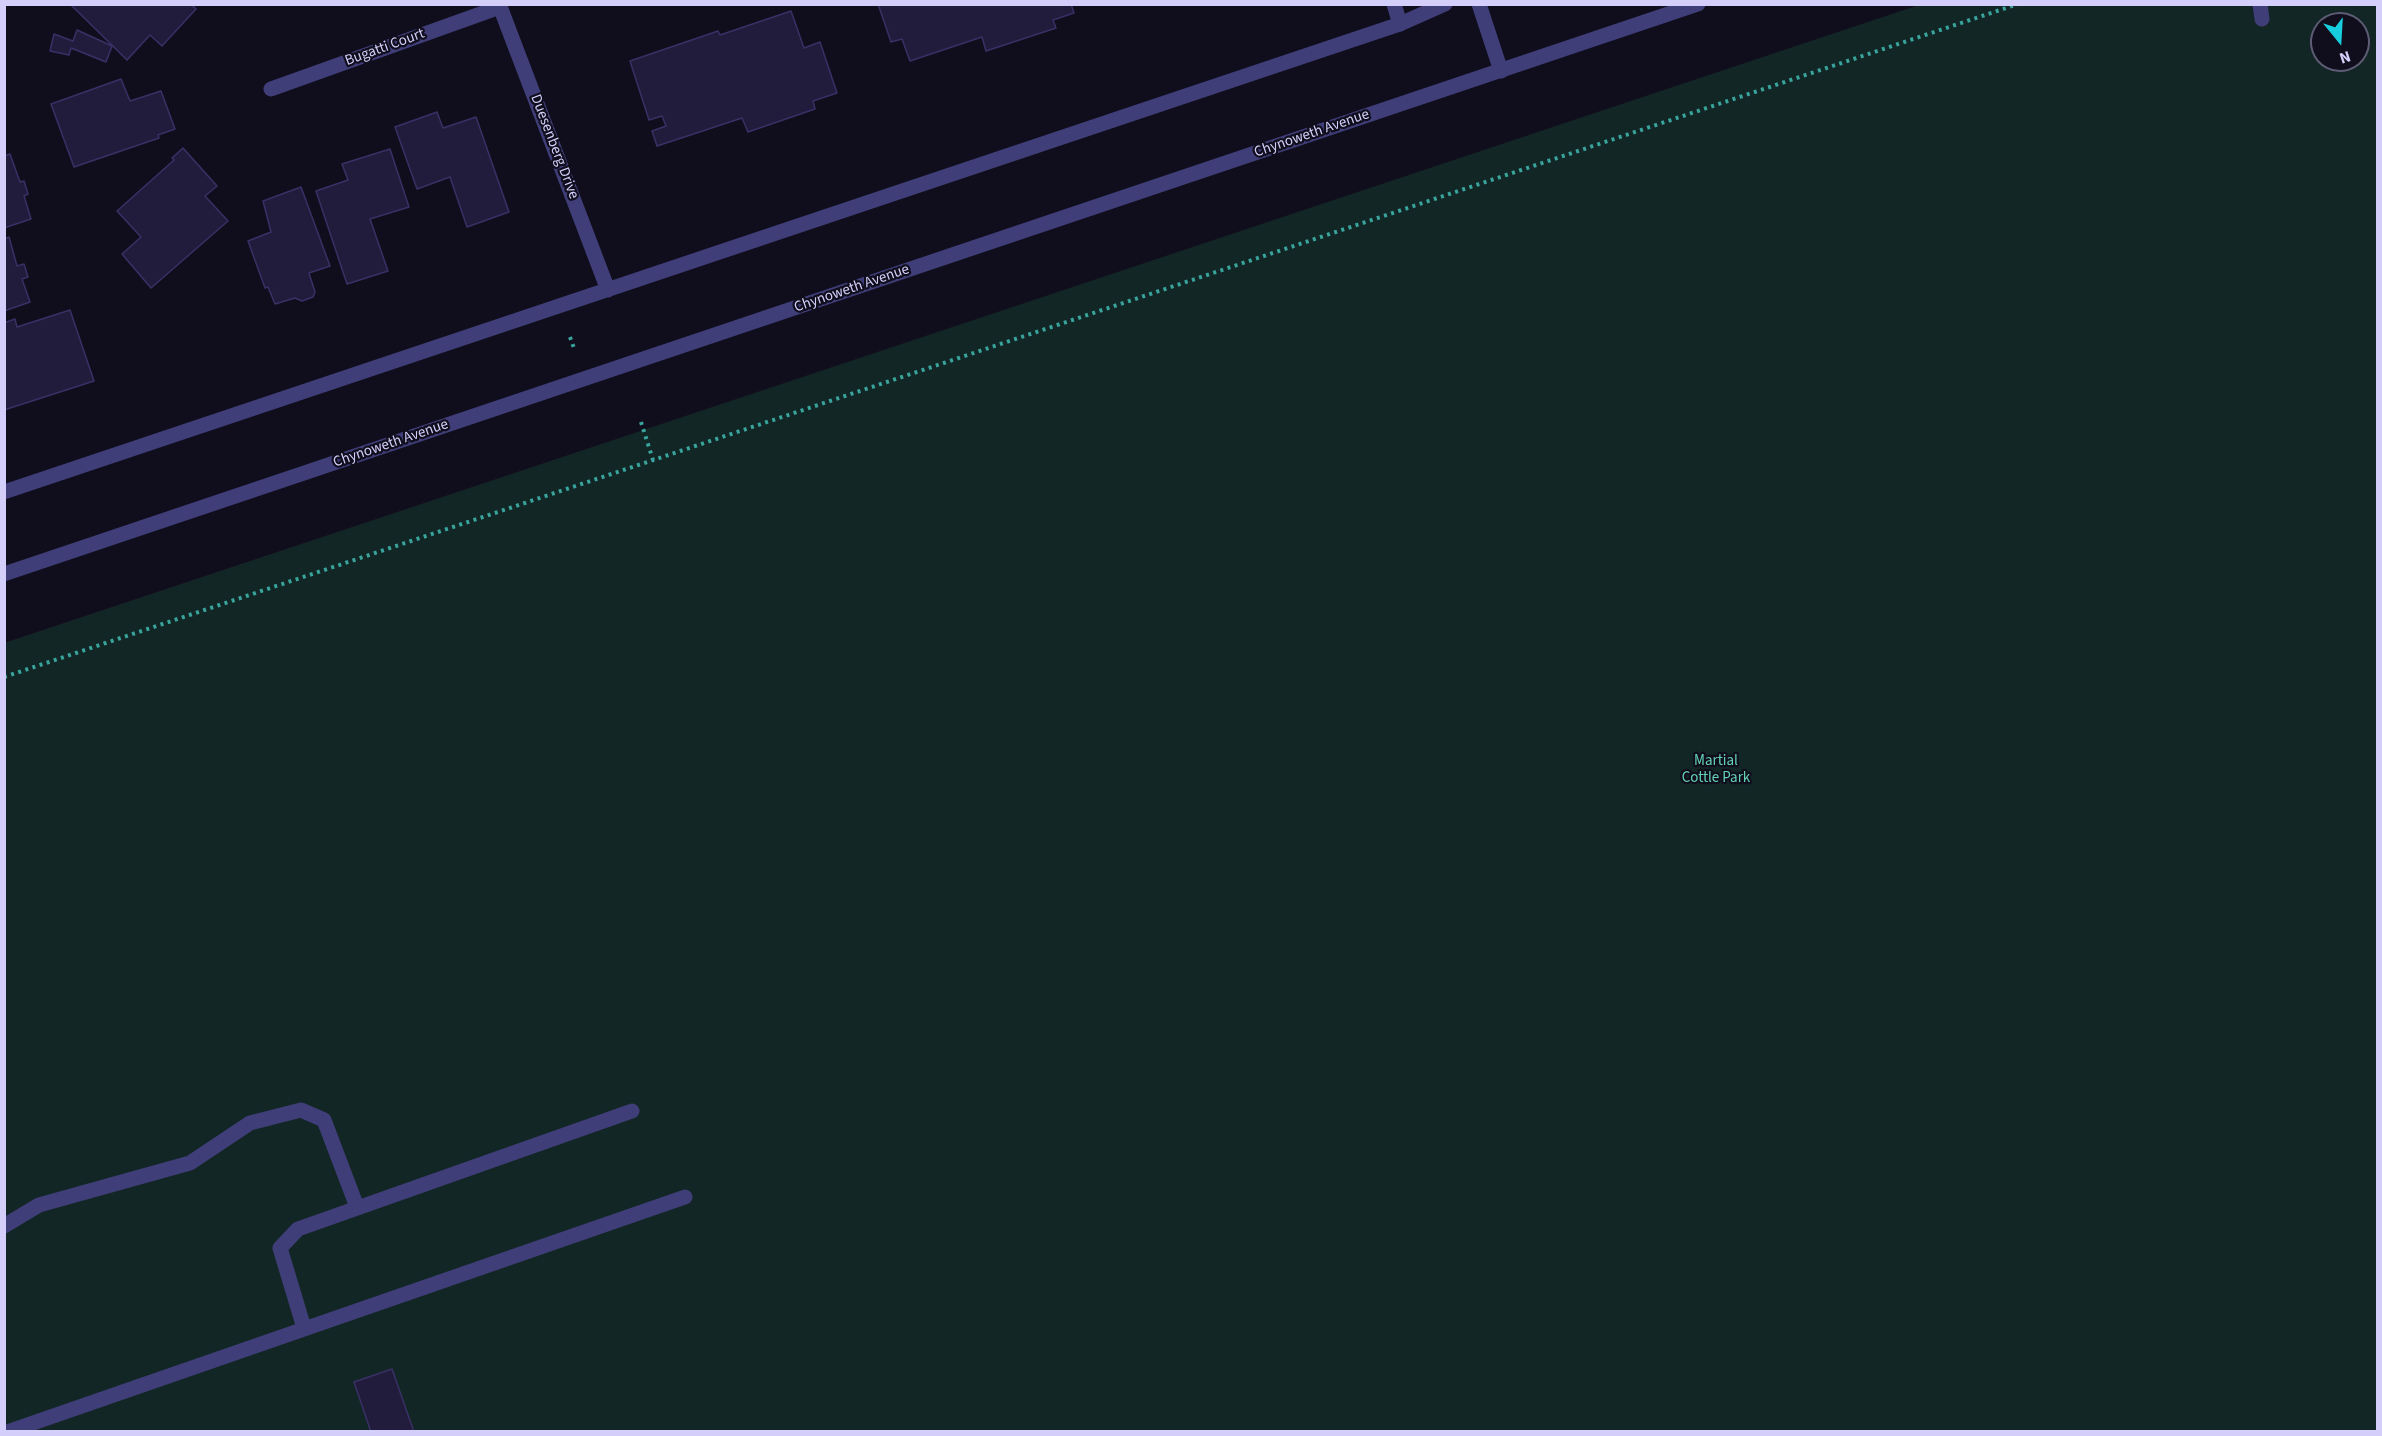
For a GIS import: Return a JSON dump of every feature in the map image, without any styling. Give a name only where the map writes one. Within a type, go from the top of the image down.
[{"type":"street","points":[[1394,4],[1400,24]]},
{"type":"street","points":[[4,492],[1400,24],[1445,4]]},
{"type":"street","points":[[1479,4],[1501,71]]},
{"type":"street","name":"Chynoweth Avenue","points":[[4,574],[1698,4]]},
{"type":"street","name":"Bugatti Court","points":[[271,89],[499,6]]},
{"type":"street","name":"Duesenberg Drive","points":[[499,6],[608,290]]},
{"type":"street","points":[[4,1226],[39,1205],[190,1163],[250,1123],[302,1110],[324,1120],[357,1208]]},
{"type":"street","points":[[304,1328],[280,1248],[298,1229],[632,1111]]},
{"type":"street","points":[[7,1431],[684,1197]]},
{"type":"path","points":[[4,677],[2018,4]]},
{"type":"path","points":[[641,422],[653,460]]},
{"type":"green space","name":"Martial Cottle Park","points":[[1919,5],[2377,5],[2377,1431],[5,1431],[4,643]]},
{"type":"building","points":[[70,4],[191,4],[196,9],[162,46],[150,35],[127,60]]},
{"type":"building","points":[[878,4],[1071,4],[1074,13],[1053,20],[1056,28],[986,51],[982,37],[910,61],[902,39],[891,42]]},
{"type":"building","points":[[791,11],[804,48],[820,42],[837,93],[813,101],[815,109],[748,132],[742,118],[657,146],[652,131],[666,126],[662,116],[649,120],[630,61],[718,31],[720,35]]},
{"type":"building","points":[[77,30],[112,46],[106,62],[71,48],[69,55],[50,51],[54,34],[73,41]]},
{"type":"building","points":[[121,79],[130,101],[161,91],[175,129],[158,135],[159,138],[74,167],[51,104]]},
{"type":"building","points":[[437,112],[443,128],[476,117],[509,212],[467,227],[450,177],[417,189],[395,127]]},
{"type":"building","points":[[183,148],[217,186],[205,196],[228,221],[151,288],[122,254],[141,237],[117,211],[174,160],[172,158]]},
{"type":"building","points":[[390,149],[409,207],[370,219],[388,271],[347,284],[316,191],[348,180],[342,164]]},
{"type":"building","points":[[10,154],[20,182],[24,181],[28,194],[24,196],[31,219],[4,228],[4,156]]},
{"type":"building","points":[[301,187],[330,266],[309,273],[315,292],[313,297],[302,301],[295,298],[275,304],[268,287],[265,288],[248,241],[271,232],[263,201]]},
{"type":"building","points":[[9,237],[17,266],[24,264],[28,277],[22,279],[30,302],[4,311],[4,239]]},
{"type":"building","points":[[70,310],[94,381],[4,410],[4,323],[15,319],[17,327]]},
{"type":"building","points":[[392,1369],[414,1432],[371,1432],[354,1382]]}]
